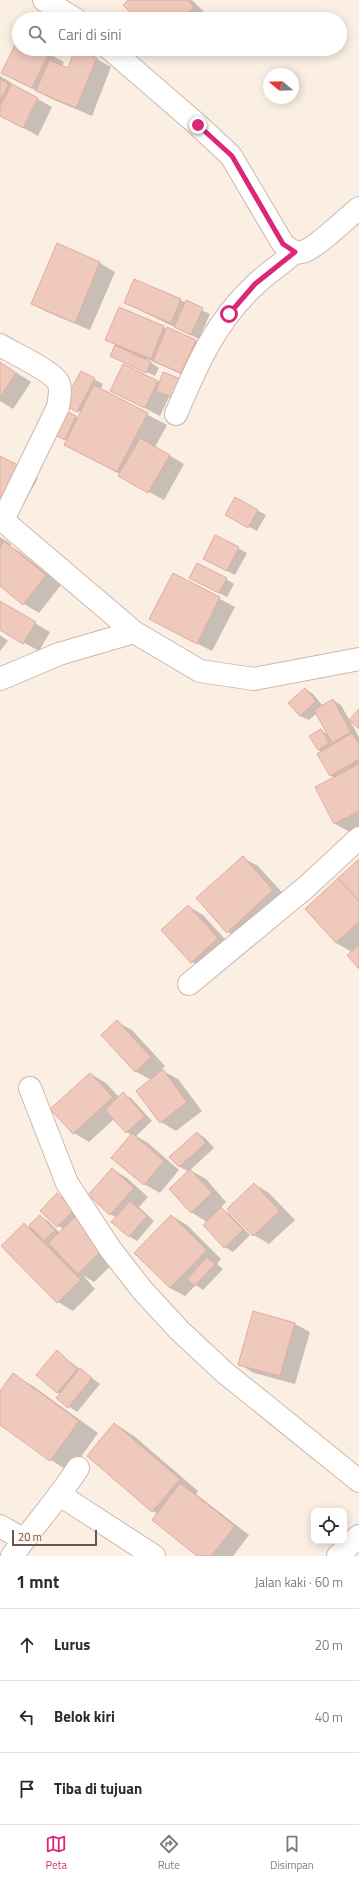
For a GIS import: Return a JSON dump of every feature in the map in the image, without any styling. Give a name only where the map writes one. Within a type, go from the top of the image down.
[{"type":"street","points":[[44,0],[64,12]]},
{"type":"street","points":[[118,56],[232,156],[290,257]]},
{"type":"street","points":[[176,414],[202,354],[229,314],[255,284],[290,257],[315,245],[359,208]]},
{"type":"street","points":[[0,345],[52,375],[59,383],[60,394],[58,407],[1,519],[134,632],[200,671],[254,678],[359,659]]},
{"type":"street","points":[[0,679],[59,654],[134,632]]},
{"type":"street","points":[[189,984],[304,888],[359,838]]},
{"type":"street","points":[[30,1088],[67,1183],[111,1250],[143,1291],[179,1330],[224,1372],[359,1481]]},
{"type":"street","points":[[0,1526],[18,1548],[60,1495],[78,1468]]},
{"type":"street","points":[[60,1495],[154,1556]]},
{"type":"street","points":[[338,1556],[359,1536]]},
{"type":"building","points":[[128,0],[187,0],[194,7],[189,12],[130,12],[123,5]]},
{"type":"building","points":[[12,51],[12,56],[47,56],[32,88],[1,73]]},
{"type":"building","points":[[72,56],[92,56],[97,58],[76,108],[36,91],[49,60],[68,68]]},
{"type":"building","points":[[0,79],[9,84],[0,101]]},
{"type":"building","points":[[12,84],[38,98],[23,128],[0,116],[0,106]]},
{"type":"building","points":[[57,243],[100,262],[75,323],[31,304]]},
{"type":"building","points":[[134,279],[181,299],[171,323],[124,303]]},
{"type":"building","points":[[186,300],[203,308],[191,335],[174,327]]},
{"type":"building","points":[[119,307],[164,326],[151,359],[105,340]]},
{"type":"building","points":[[167,327],[196,340],[181,373],[153,361]]},
{"type":"building","points":[[115,345],[151,362],[146,373],[110,356]]},
{"type":"building","points":[[0,362],[16,373],[0,397]]},
{"type":"building","points":[[123,364],[158,381],[145,408],[110,391]]},
{"type":"building","points":[[81,371],[95,378],[77,412],[63,404]]},
{"type":"building","points":[[163,372],[186,381],[178,400],[156,391]]},
{"type":"building","points":[[94,385],[148,413],[117,472],[64,445]]},
{"type":"building","points":[[62,409],[76,416],[65,440],[50,433]]},
{"type":"building","points":[[140,438],[170,455],[148,493],[118,476]]},
{"type":"building","points":[[0,456],[24,468],[5,503],[0,500]]},
{"type":"building","points":[[235,497],[258,510],[248,528],[225,515]]},
{"type":"building","points":[[215,535],[239,547],[227,571],[203,559]]},
{"type":"building","points":[[4,541],[46,575],[23,605],[0,586],[0,547]]},
{"type":"building","points":[[197,563],[227,578],[219,593],[189,578]]},
{"type":"building","points":[[173,573],[220,597],[197,644],[149,619]]},
{"type":"building","points":[[0,601],[36,622],[23,644],[0,630]]},
{"type":"building","points":[[305,688],[316,701],[300,716],[288,703]]},
{"type":"building","points":[[333,699],[351,732],[332,743],[314,710]]},
{"type":"building","points":[[359,709],[359,729],[349,720]]},
{"type":"building","points":[[321,729],[329,743],[318,750],[309,736]]},
{"type":"building","points":[[352,733],[359,744],[359,759],[330,776],[317,754]]},
{"type":"building","points":[[359,764],[359,811],[334,824],[315,787]]},
{"type":"building","points":[[243,856],[273,890],[227,933],[196,898]]},
{"type":"building","points":[[359,859],[359,901],[338,878]]},
{"type":"building","points":[[338,878],[359,901],[359,922],[336,943],[305,909]]},
{"type":"building","points":[[188,905],[218,938],[191,963],[161,930]]},
{"type":"building","points":[[359,945],[359,969],[347,955]]},
{"type":"building","points":[[117,1020],[151,1057],[135,1072],[101,1035]]},
{"type":"building","points":[[163,1069],[187,1102],[160,1123],[136,1091]]},
{"type":"building","points":[[90,1073],[113,1097],[73,1134],[50,1109]]},
{"type":"building","points":[[123,1092],[145,1116],[126,1133],[105,1110]]},
{"type":"building","points":[[197,1132],[206,1143],[179,1167],[169,1157]]},
{"type":"building","points":[[132,1133],[164,1161],[144,1185],[111,1158]]},
{"type":"building","points":[[112,1168],[134,1188],[110,1215],[88,1195]]},
{"type":"building","points":[[190,1169],[212,1193],[191,1213],[169,1189]]},
{"type":"building","points":[[254,1183],[280,1211],[253,1236],[227,1209]]},
{"type":"building","points":[[57,1193],[74,1210],[57,1227],[40,1211]]},
{"type":"building","points":[[130,1201],[147,1216],[129,1237],[111,1222]]},
{"type":"building","points":[[221,1207],[243,1230],[224,1248],[203,1225]]},
{"type":"building","points":[[40,1215],[55,1230],[44,1241],[29,1225]]},
{"type":"building","points":[[171,1215],[207,1250],[170,1288],[134,1253]]},
{"type":"building","points":[[76,1216],[105,1247],[78,1274],[48,1243]]},
{"type":"building","points":[[24,1223],[81,1280],[57,1303],[1,1246]]},
{"type":"building","points":[[207,1257],[215,1264],[195,1286],[187,1279]]},
{"type":"building","points":[[253,1311],[295,1323],[280,1376],[238,1365]]},
{"type":"building","points":[[57,1350],[77,1369],[57,1393],[36,1375]]},
{"type":"building","points":[[80,1368],[92,1378],[68,1408],[56,1398]]},
{"type":"building","points":[[13,1373],[79,1421],[50,1461],[0,1425],[0,1391]]},
{"type":"building","points":[[114,1423],[180,1479],[152,1512],[87,1456]]},
{"type":"building","points":[[180,1483],[235,1526],[211,1556],[197,1556],[152,1520]]},
{"type":"route","points":[[198,125],[232,156],[283,244],[295,252],[286,261],[255,284],[229,314]]}]
